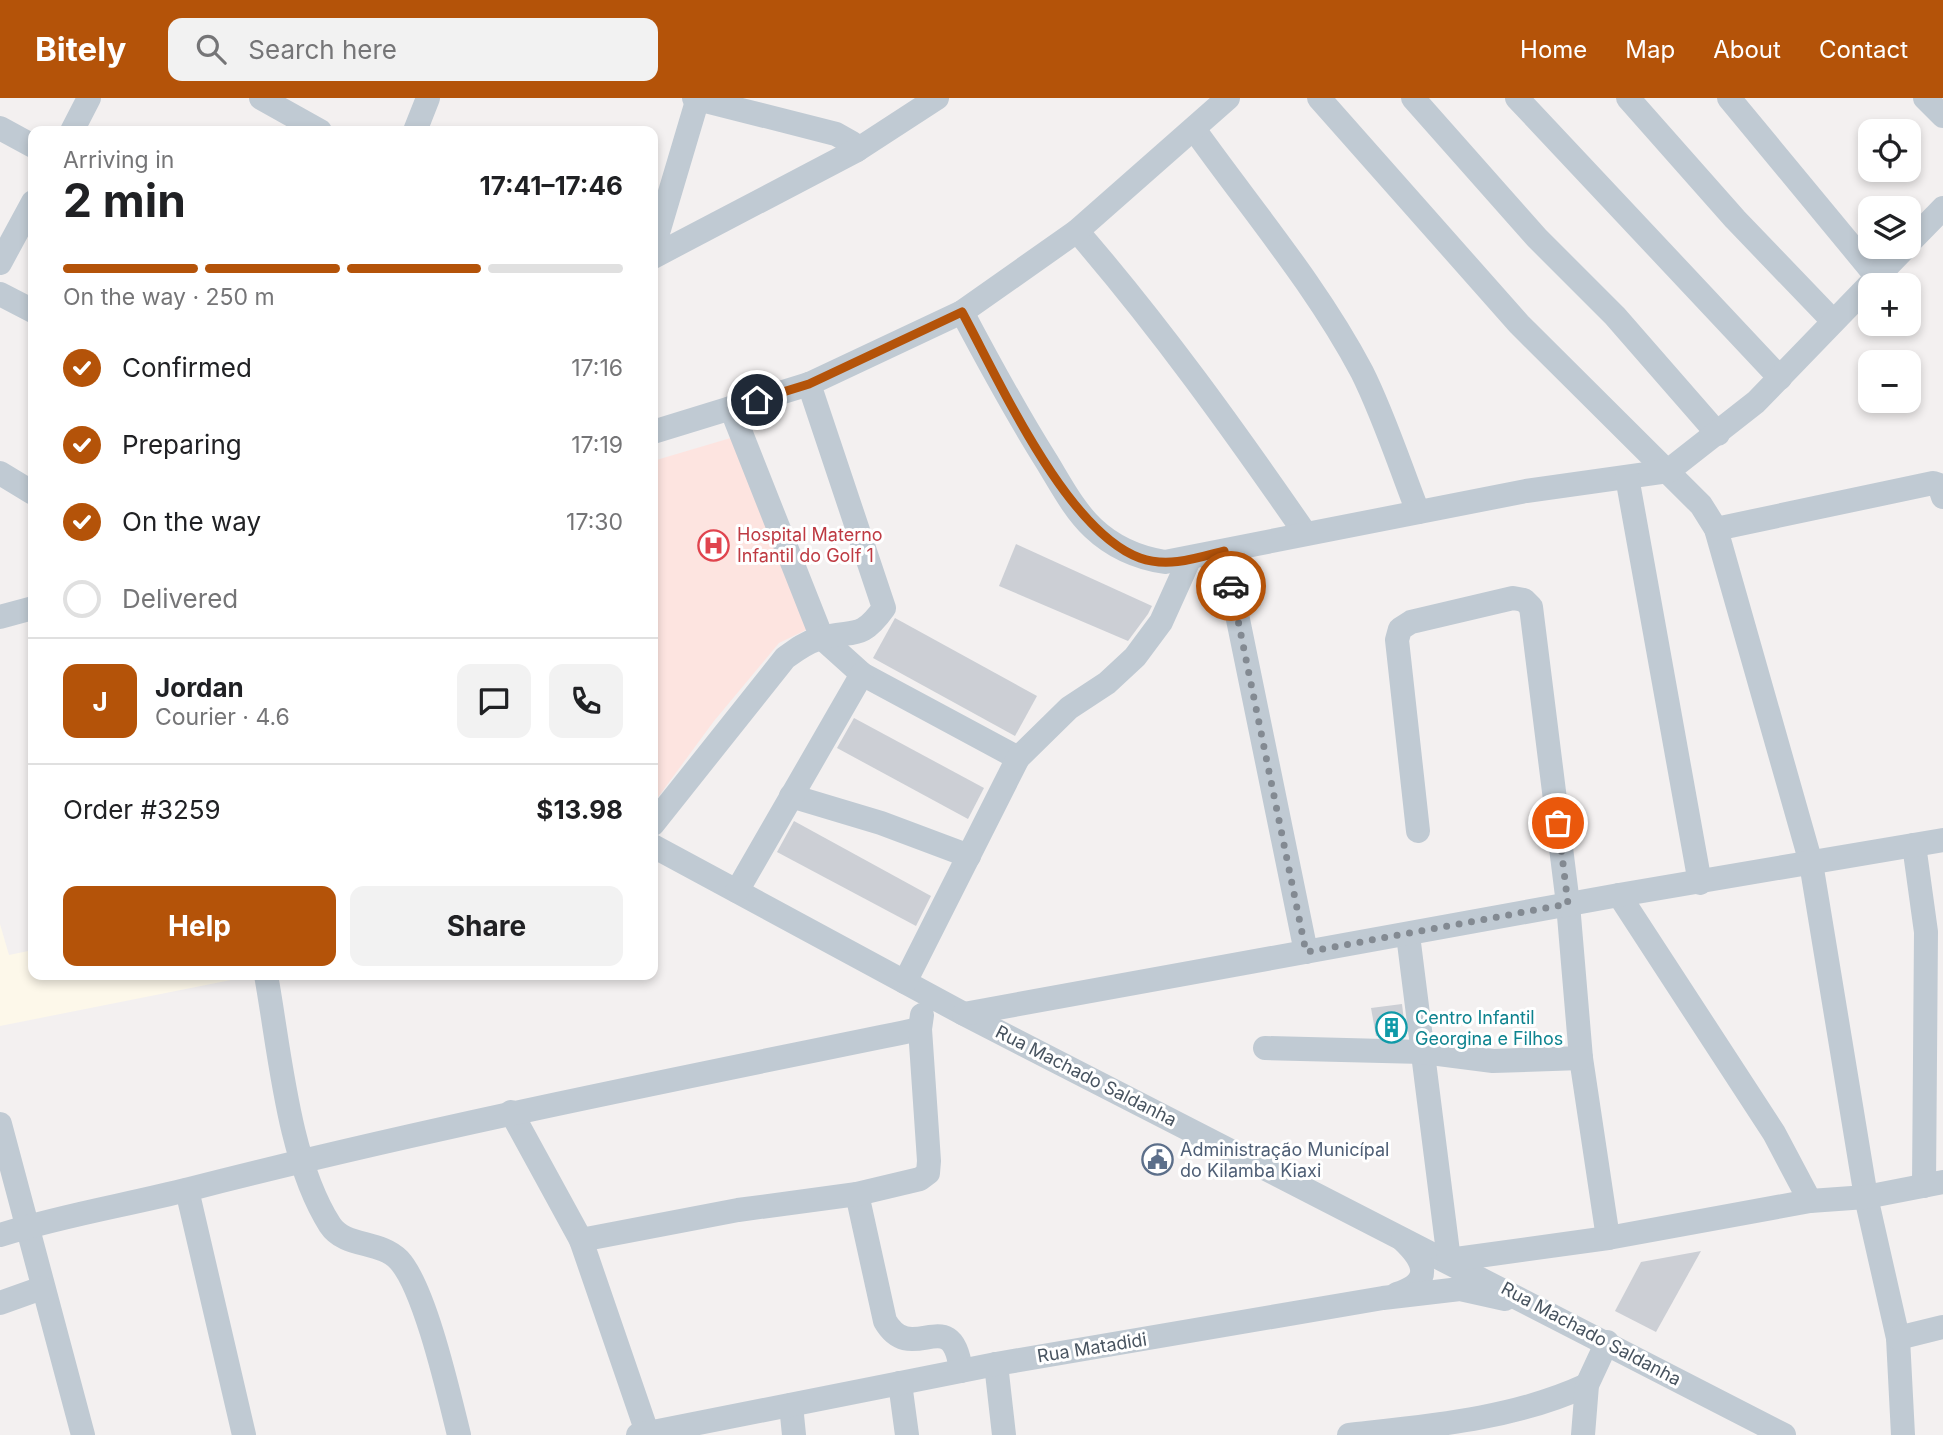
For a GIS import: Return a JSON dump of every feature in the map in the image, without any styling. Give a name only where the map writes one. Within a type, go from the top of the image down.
[{"type":"street","points":[[75,126],[89,98]]},
{"type":"street","points":[[261,98],[311,126]]},
{"type":"street","points":[[417,126],[428,98]]},
{"type":"street","points":[[658,232],[697,98],[836,134],[852,143],[857,150]]},
{"type":"street","points":[[658,244],[857,150],[937,98]]},
{"type":"street","points":[[658,430],[809,384],[962,312],[1077,232],[1228,98]]},
{"type":"street","points":[[1319,98],[1519,324],[1701,505],[1716,529],[1811,863],[1866,1197],[1898,1338],[1903,1435]]},
{"type":"street","points":[[1413,98],[1536,238],[1615,316],[1718,434]]},
{"type":"street","points":[[1517,98],[1780,378]]},
{"type":"street","points":[[1628,98],[1735,219],[1833,321]]},
{"type":"street","points":[[1729,98],[1874,273]]},
{"type":"street","points":[[1924,98],[1943,116]]},
{"type":"street","points":[[0,128],[28,143]]},
{"type":"street","points":[[1194,129],[1294,264],[1342,338],[1363,374],[1418,512]]},
{"type":"street","points":[[1921,231],[1943,208]]},
{"type":"street","points":[[0,263],[28,211]]},
{"type":"street","points":[[1077,232],[1145,309],[1218,407],[1305,533]]},
{"type":"street","points":[[1881,273],[1894,259]]},
{"type":"street","points":[[0,294],[28,308]]},
{"type":"street","points":[[962,312],[1017,415],[1073,505],[1094,529],[1140,558],[1165,562],[1189,560],[1305,533],[1526,491],[1668,471],[1718,434],[1780,378],[1858,296]]},
{"type":"street","points":[[658,818],[785,659],[804,644],[822,638],[850,636],[871,627],[884,608],[809,384]]},
{"type":"street","points":[[732,408],[822,638],[862,674],[1018,758]]},
{"type":"street","points":[[0,473],[28,490]]},
{"type":"street","points":[[1627,477],[1700,883]]},
{"type":"street","points":[[1716,529],[1936,482],[1943,497]]},
{"type":"street","points":[[1224,551],[1306,952]]},
{"type":"street","points":[[581,1240],[738,1210],[858,1194],[909,1182],[928,1173],[915,987],[969,856],[1018,758],[1069,708],[1107,683],[1135,657],[1161,622],[1189,560]]},
{"type":"street","points":[[1418,831],[1397,640],[1400,629],[1410,622],[1513,598],[1524,600],[1531,607],[1568,904],[1581,1058],[1608,1238]]},
{"type":"street","points":[[0,617],[28,609]]},
{"type":"street","points":[[737,891],[862,674]]},
{"type":"street","points":[[791,796],[881,823],[969,856]]},
{"type":"street","points":[[964,1014],[1568,904],[1943,841]]},
{"type":"street","points":[[1408,935],[1449,1260],[1608,1238],[1810,1201],[1866,1197],[1934,1184],[1926,932],[1914,845]]},
{"type":"street","name":"Rua Machado Saldanha","points":[[658,849],[964,1014],[1449,1260],[1777,1433]]},
{"type":"street","points":[[1619,895],[1774,1133],[1810,1201]]},
{"type":"street","points":[[267,980],[300,1160],[334,1231],[353,1241],[376,1245],[399,1260],[412,1283],[442,1367],[459,1435]]},
{"type":"street","points":[[0,1235],[89,1210],[187,1190],[300,1160],[511,1112],[920,1029]]},
{"type":"street","points":[[1265,1048],[1338,1052],[1423,1052],[1493,1061],[1581,1058]]},
{"type":"street","points":[[511,1112],[581,1240],[645,1434]]},
{"type":"street","points":[[0,1124],[25,1227],[83,1435]]},
{"type":"street","points":[[187,1190],[244,1435]]},
{"type":"street","points":[[858,1194],[885,1321],[892,1334],[903,1339],[946,1336],[955,1341],[961,1371]]},
{"type":"street","points":[[1383,1298],[1405,1292],[1421,1278],[1423,1266],[1419,1255],[1399,1235]]},
{"type":"street","points":[[1532,1247],[1518,1257],[1510,1270],[1512,1285],[1547,1311]]},
{"type":"street","points":[[0,1303],[42,1287]]},
{"type":"street","name":"Rua Matadidi","points":[[645,1434],[996,1364],[1383,1298],[1460,1289],[1547,1311]]},
{"type":"street","points":[[1898,1338],[1943,1328]]},
{"type":"street","points":[[1583,1435],[1587,1385],[1607,1342]]},
{"type":"street","points":[[996,1364],[1004,1435]]},
{"type":"street","points":[[900,1383],[907,1435]]},
{"type":"street","points":[[1349,1435],[1436,1425],[1498,1413],[1566,1395],[1587,1385]]},
{"type":"street","points":[[791,1405],[794,1435]]},
{"type":"shaded area","name":"Hospital Materno Infantil do Golf 1","points":[[734,437],[808,629],[779,643],[714,721],[658,797],[658,460]]},
{"type":"shaded area","points":[[0,924],[9,955],[28,951],[28,980],[231,980],[0,1026]]},
{"type":"building","points":[[1016,544],[1152,606],[1128,641],[999,586]]},
{"type":"building","points":[[895,618],[1037,696],[1015,736],[873,658]]},
{"type":"building","points":[[854,718],[984,788],[968,819],[837,748]]},
{"type":"building","points":[[794,821],[931,896],[916,926],[777,852]]},
{"type":"building","name":"Centro Infantil Georgina e Filhos","points":[[1402,1004],[1406,1037],[1376,1036],[1371,1008]]},
{"type":"building","points":[[1701,1251],[1656,1332],[1615,1311],[1641,1262]]},
{"type":"way so far","points":[[1231,586],[1306,952],[1568,904],[1558,823]]},
{"type":"place","name":"Hospital Materno Infantil do Golf 1","points":[[714,545]]},
{"type":"place","name":"Centro Infantil Georgina e Filhos","points":[[1392,1028]]},
{"type":"place","name":"Administração Municípal do Kilamba Kiaxi","points":[[1157,1160]]},
{"type":"route","points":[[757,400],[809,384],[962,312],[1017,415],[1073,505],[1094,529],[1140,558],[1165,562],[1189,560],[1224,551],[1231,586]]}]
